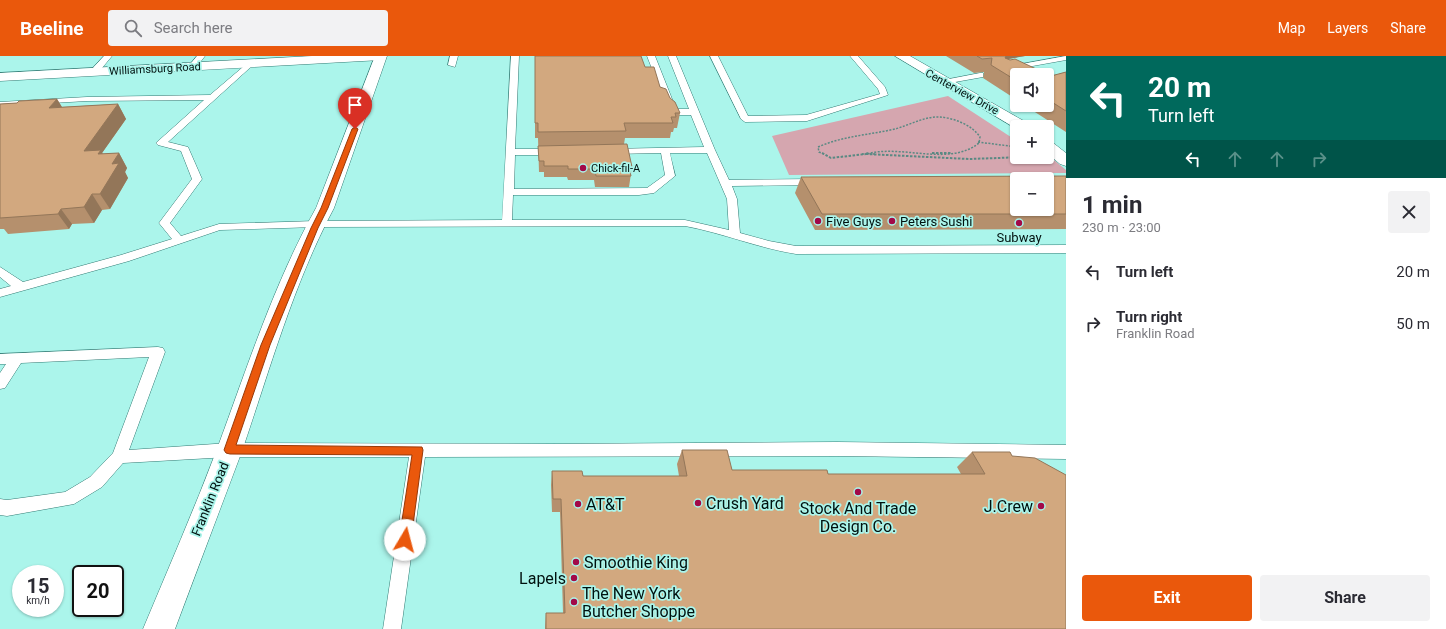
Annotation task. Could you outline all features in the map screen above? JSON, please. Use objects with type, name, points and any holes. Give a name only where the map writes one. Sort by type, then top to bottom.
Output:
[{"type":"main road","name":"Williamsburg Road","points":[[0,77],[381,56]]},
{"type":"main road","name":"Franklin Road","points":[[159,629],[230,450],[265,345],[316,224],[325,208],[345,158],[381,56]]},
{"type":"main road","name":"Centerview Drive","points":[[901,56],[1013,120]]},
{"type":"main road","points":[[1054,151],[1066,161]]},
{"type":"lane","points":[[94,72],[108,56]]},
{"type":"lane","points":[[192,67],[201,56]]},
{"type":"lane","points":[[452,65],[454,56]]},
{"type":"lane","points":[[507,224],[515,56]]},
{"type":"lane","points":[[651,56],[666,69],[674,88],[672,112],[695,112]]},
{"type":"lane","points":[[672,56],[666,69],[674,88],[695,112],[710,150],[726,183],[732,199],[735,234]]},
{"type":"lane","points":[[714,56],[745,119],[807,118],[884,95],[882,89],[854,56]]},
{"type":"lane","points":[[1002,70],[1066,58]]},
{"type":"lane","points":[[179,240],[164,223],[197,179],[185,149],[161,143],[250,63]]},
{"type":"lane","points":[[944,82],[980,75]]},
{"type":"lane","points":[[0,104],[87,99],[212,97]]},
{"type":"lane","points":[[509,192],[650,191],[670,176],[665,150]]},
{"type":"lane","points":[[604,151],[710,150]]},
{"type":"lane","points":[[511,152],[565,152]]},
{"type":"lane","points":[[726,183],[828,182]]},
{"type":"lane","points":[[0,293],[125,258],[219,227],[316,224],[685,223],[735,234],[778,247],[796,250],[1066,249]]},
{"type":"lane","points":[[0,271],[21,287]]},
{"type":"lane","points":[[0,359],[158,352],[119,457],[96,482],[68,499],[7,508],[0,507]]},
{"type":"lane","points":[[0,384],[18,358]]},
{"type":"lane","points":[[119,457],[230,450],[844,449],[1066,452]]},
{"type":"lane","points":[[392,629],[418,450]]},
{"type":"path","points":[[978,142],[976,133],[967,125],[955,120],[939,117],[926,118],[902,127],[842,136],[818,147],[819,152],[831,158],[876,152],[925,154],[954,152],[970,149],[978,142],[1010,146]]},
{"type":"path","points":[[866,154],[969,159],[1010,158]]},
{"type":"shaded area","points":[[948,96],[1010,136],[1010,164],[1054,164],[1054,160],[1066,170],[1066,173],[1010,172],[1010,173],[789,175],[772,136]]},
{"type":"building","points":[[535,56],[641,56],[645,67],[654,67],[660,87],[666,89],[670,98],[675,102],[680,113],[675,113],[676,117],[671,117],[673,123],[624,123],[626,131],[538,132],[538,123],[535,123]]},
{"type":"building","points":[[977,56],[1006,56],[1005,58],[1010,60],[1015,59],[1034,68],[1010,68],[1010,77],[991,65],[992,58],[982,59]]},
{"type":"building","points":[[1066,72],[1066,111],[1054,103],[1054,75]]},
{"type":"building","points":[[57,99],[49,108],[118,104],[84,151],[101,150],[98,154],[119,153],[112,164],[119,163],[100,194],[92,194],[84,207],[61,209],[58,214],[0,218],[0,104],[17,103],[19,101]]},
{"type":"building","points":[[627,144],[632,167],[629,167],[631,176],[596,176],[595,169],[568,169],[568,166],[544,166],[544,161],[539,161],[538,146]]},
{"type":"building","points":[[1010,176],[1010,214],[822,214],[801,177]]},
{"type":"building","points":[[1054,176],[1066,176],[1066,214],[1054,214]]},
{"type":"building","points":[[682,450],[727,450],[732,470],[827,470],[828,474],[985,474],[972,452],[1010,452],[1012,456],[1035,458],[1066,475],[1066,629],[546,629],[546,613],[565,613],[561,499],[553,499],[552,471],[582,471],[583,476],[687,476]]},
{"type":"place","name":"Chick-fil-A","points":[[583,168]]},
{"type":"place","name":"Five Guys","points":[[818,221]]},
{"type":"place","name":"Peters Sushi","points":[[892,221]]},
{"type":"place","name":"Subway","points":[[1019,223]]},
{"type":"place","name":"Stock And Trade Design Co.","points":[[858,492]]},
{"type":"place","name":"Crush Yard","points":[[698,503]]},
{"type":"place","name":"AT&T","points":[[578,504]]},
{"type":"place","name":"J.Crew","points":[[1041,506]]},
{"type":"place","name":"Smoothie King","points":[[576,562]]},
{"type":"place","name":"Lapels","points":[[574,578]]},
{"type":"place","name":"The New York Butcher Shoppe","points":[[574,602]]},
{"type":"route","points":[[355,129],[325,208],[314,228],[265,345],[230,450],[418,450],[405,540]]}]
